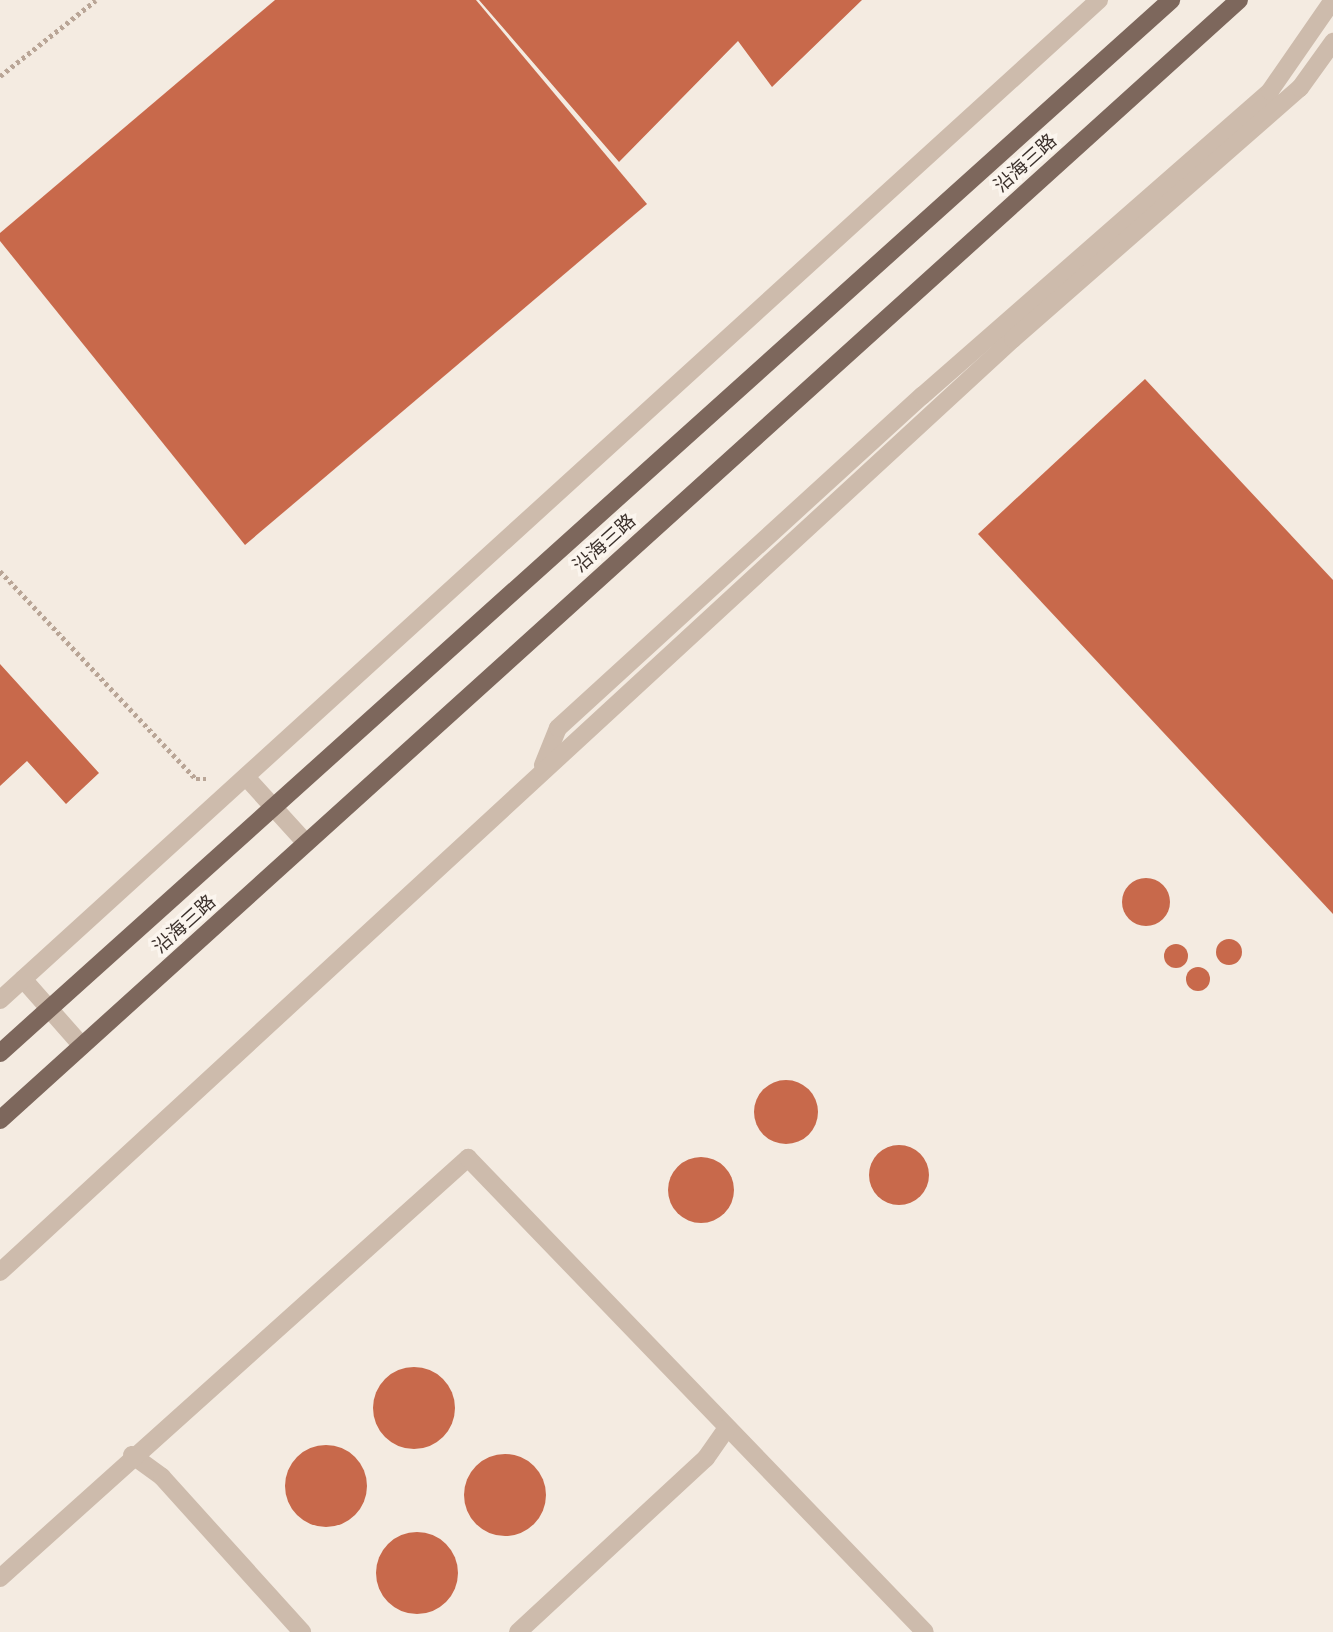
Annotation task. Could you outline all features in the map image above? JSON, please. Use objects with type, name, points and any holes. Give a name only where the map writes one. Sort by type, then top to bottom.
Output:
[{"type":"main road","name":"沿海三路","points":[[0,1054],[1171,0]]},
{"type":"main road","name":"沿海三路","points":[[0,1120],[1239,0]]},
{"type":"street","points":[[0,1000],[1099,0]]},
{"type":"street","points":[[541,771],[558,729],[912,405],[1270,91],[1333,1]]},
{"type":"street","points":[[0,1272],[1013,338],[1300,88],[1333,41]]},
{"type":"street","points":[[246,776],[306,843]]},
{"type":"street","points":[[23,979],[47,1012],[82,1046]]},
{"type":"street","points":[[0,1578],[132,1455],[468,1158],[925,1632]]},
{"type":"street","points":[[518,1632],[706,1458],[727,1428]]},
{"type":"street","points":[[132,1455],[162,1477],[302,1632]]},
{"type":"path","points":[[0,76],[96,0]]},
{"type":"path","points":[[0,571],[196,779],[246,776]]},
{"type":"building","points":[[275,0],[476,0],[647,204],[245,545],[0,241],[0,233]]},
{"type":"building","points":[[479,0],[862,0],[772,87],[738,41],[619,162]]},
{"type":"building","points":[[1145,379],[1333,580],[1333,914],[978,534]]},
{"type":"building","points":[[0,664],[99,773],[66,804],[27,761],[0,786]]},
{"type":"building","points":[[1146,878],[1163,885],[1170,902],[1163,919],[1146,926],[1129,919],[1122,902],[1129,885]]},
{"type":"building","points":[[1229,939],[1238,943],[1242,952],[1238,961],[1229,965],[1220,961],[1216,952],[1220,943]]},
{"type":"building","points":[[1176,944],[1187,951],[1188,956],[1181,967],[1176,968],[1165,961],[1164,956],[1171,945]]},
{"type":"building","points":[[1198,967],[1209,974],[1210,979],[1203,990],[1198,991],[1187,984],[1186,979],[1193,968]]},
{"type":"building","points":[[786,1080],[804,1086],[812,1094],[818,1112],[812,1130],[804,1138],[786,1144],[768,1138],[760,1130],[754,1112],[760,1094],[768,1086]]},
{"type":"building","points":[[899,1145],[920,1154],[929,1175],[920,1196],[899,1205],[878,1196],[869,1175],[878,1154]]},
{"type":"building","points":[[701,1157],[724,1167],[734,1190],[724,1213],[701,1223],[678,1213],[668,1190],[678,1167]]},
{"type":"building","points":[[414,1367],[430,1370],[443,1379],[452,1392],[455,1408],[452,1424],[443,1437],[430,1446],[414,1449],[398,1446],[385,1437],[376,1424],[373,1408],[376,1392],[385,1379],[398,1370]]},
{"type":"building","points":[[326,1445],[342,1448],[355,1457],[364,1470],[367,1486],[364,1502],[355,1515],[342,1524],[326,1527],[310,1524],[297,1515],[288,1502],[285,1486],[288,1470],[297,1457],[310,1448]]},
{"type":"building","points":[[505,1454],[521,1457],[534,1466],[543,1479],[546,1495],[543,1511],[534,1524],[521,1533],[505,1536],[489,1533],[476,1524],[467,1511],[464,1495],[467,1479],[476,1466],[489,1457]]},
{"type":"building","points":[[417,1532],[433,1535],[446,1544],[455,1557],[458,1573],[455,1589],[446,1602],[433,1611],[417,1614],[401,1611],[388,1602],[379,1589],[376,1573],[379,1557],[388,1544],[401,1535]]}]
